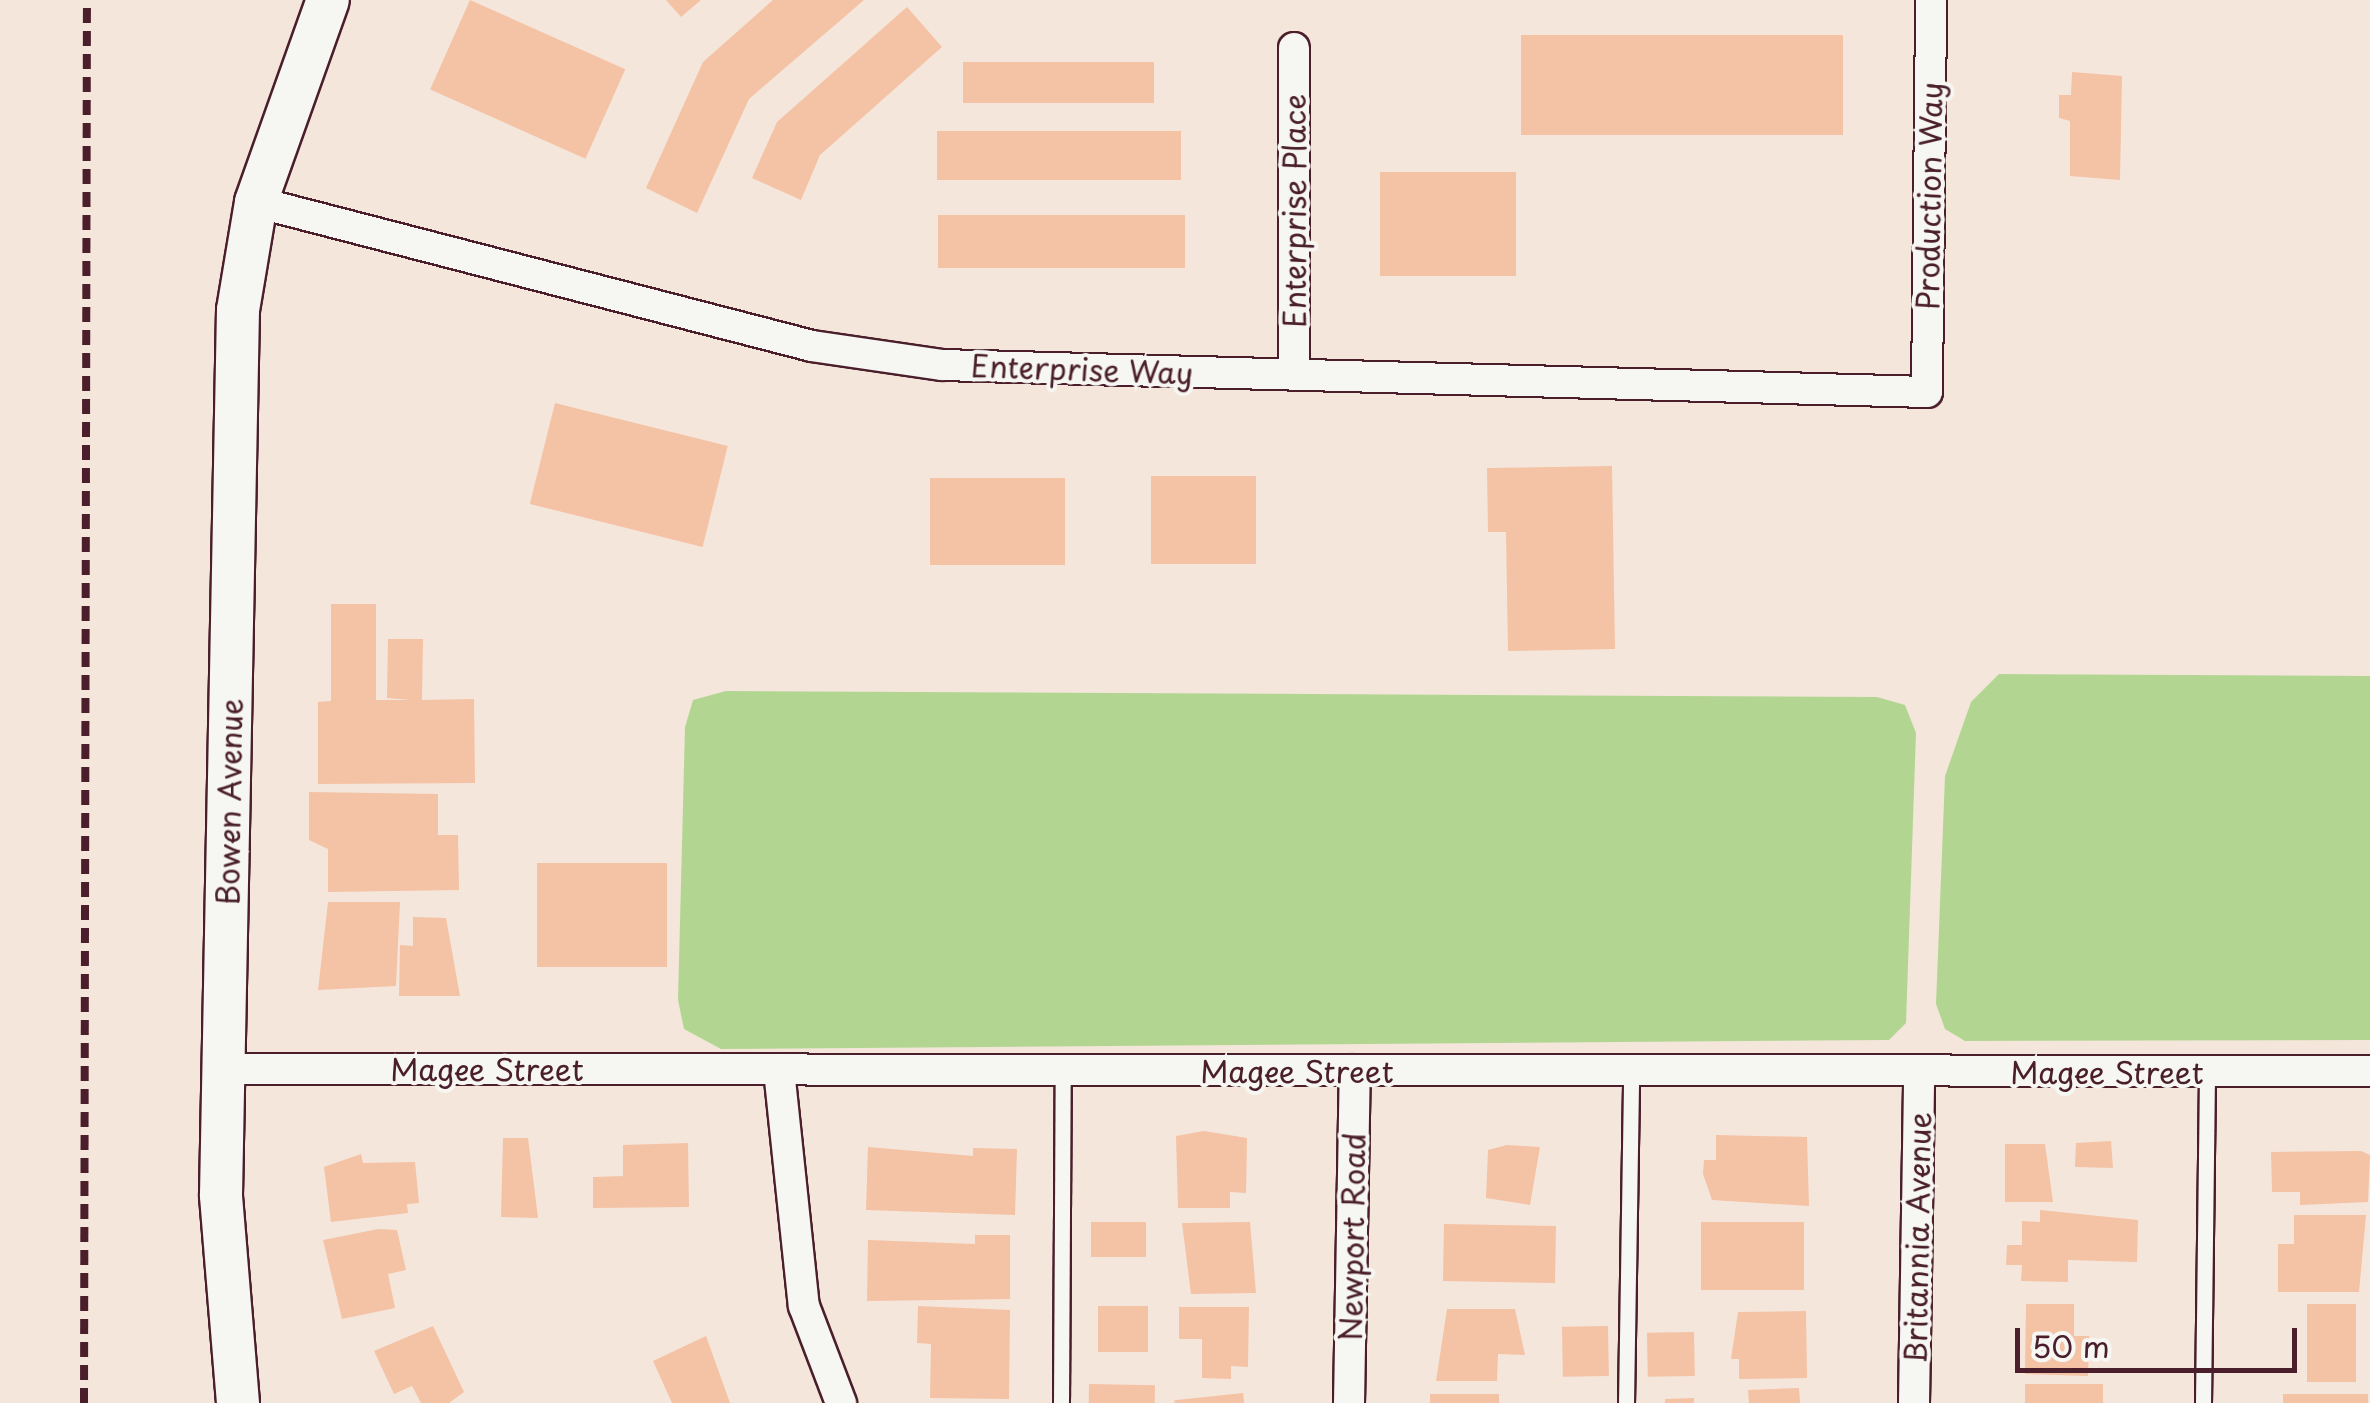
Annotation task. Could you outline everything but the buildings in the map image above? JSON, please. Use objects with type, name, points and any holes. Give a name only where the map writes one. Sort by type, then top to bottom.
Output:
[{"type":"street","name":"Bowen Avenue","points":[[238,1403],[222,1253],[238,310],[256,202],[328,0]]},
{"type":"street","name":"Production Way","points":[[1927,392],[1931,0]]},
{"type":"street","name":"Enterprise Place","points":[[1294,48],[1294,374]]},
{"type":"street","name":"Enterprise Way","points":[[256,202],[812,346],[942,365],[1927,392]]},
{"type":"street","name":"Magee Street","points":[[223,1069],[1063,1073],[2370,1071]]},
{"type":"street","points":[[780,1070],[804,1306],[840,1403]]},
{"type":"street","name":"Newport Road","points":[[1349,1403],[1355,1070]]},
{"type":"street","name":"Britannia Avenue","points":[[1914,1403],[1919,1072]]},
{"type":"lane","points":[[1626,1403],[1631,1072]]},
{"type":"lane","points":[[2202,1403],[2207,1072]]},
{"type":"lane","points":[[1061,1403],[1063,1073]]},
{"type":"green space","points":[[1999,674],[2370,676],[2370,1040],[1965,1041],[1945,1029],[1936,1004],[1945,776],[1971,702]]},
{"type":"green space","points":[[726,691],[1877,697],[1905,705],[1916,733],[1906,1023],[1889,1040],[721,1049],[684,1029],[678,1000],[685,727],[693,700]]},
{"type":"railway","points":[[84,1403],[87,0]]}]
